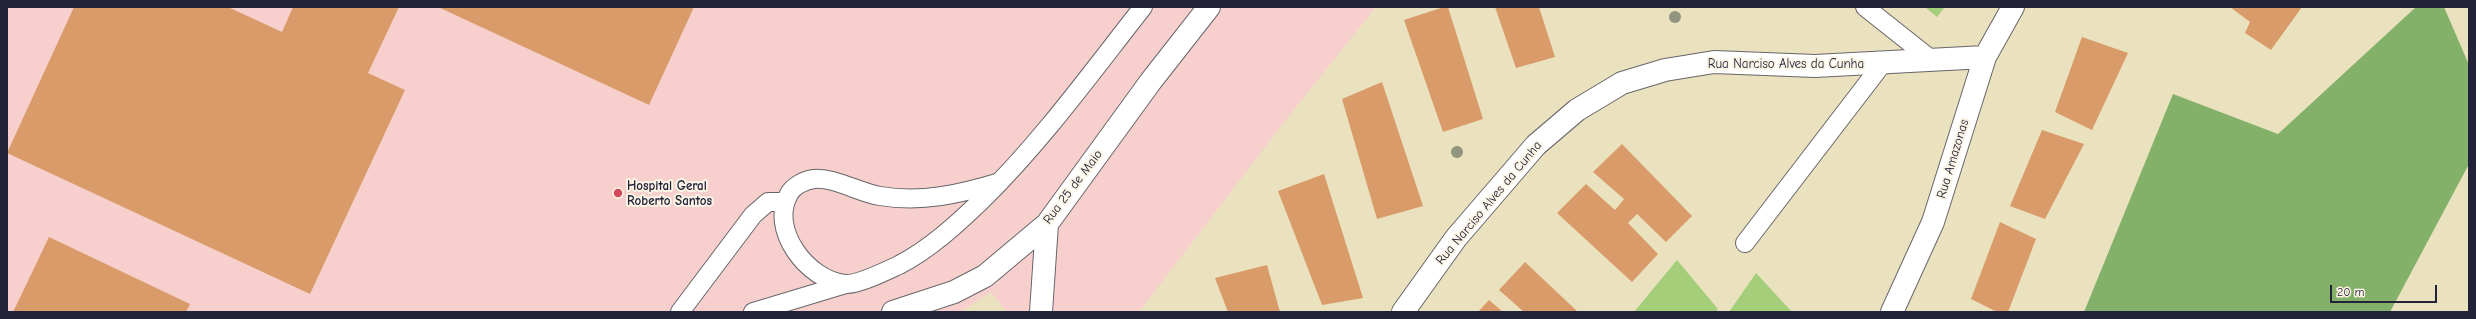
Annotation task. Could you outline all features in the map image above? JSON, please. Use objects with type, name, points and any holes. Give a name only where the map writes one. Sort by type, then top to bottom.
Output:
[{"type":"street","name":"Rua 25 de Maio","points":[[893,312],[954,292],[985,276],[1047,224],[1151,81],[1208,7]]},
{"type":"street","name":"Rua Amazonas","points":[[1892,312],[1933,222],[1985,57],[2013,7]]},
{"type":"street","name":"Rua Narciso Alves da Cunha","points":[[1403,312],[1456,238],[1536,145],[1577,110],[1622,83],[1665,70],[1714,62],[1815,66],[1933,61],[1985,57]]},
{"type":"street","points":[[1042,312],[1047,224]]},
{"type":"lane","points":[[752,312],[866,279],[899,265],[933,242],[964,217],[1000,182],[1050,126],[1143,7]]},
{"type":"lane","points":[[1865,7],[1933,61]]},
{"type":"lane","points":[[1745,243],[1883,63]]},
{"type":"lane","points":[[846,284],[822,276],[804,261],[791,244],[783,221],[784,202],[791,190],[802,183],[815,179],[846,185],[880,196],[916,198],[950,196],[1000,182]]},
{"type":"lane","points":[[680,312],[753,215],[768,202],[784,202]]},
{"type":"shaded area","name":"Hospital Geral Roberto Santos","points":[[7,7],[1376,7],[1289,116],[1139,312],[1007,312],[991,292],[960,312],[7,312]]},
{"type":"green space","points":[[1925,7],[1945,7],[1937,17]]},
{"type":"green space","points":[[2416,7],[2444,7],[2469,65],[2469,164],[2390,312],[2084,312],[2173,94],[2278,134]]},
{"type":"green space","points":[[1677,260],[1718,309],[1716,312],[1634,312]]},
{"type":"green space","points":[[1756,273],[1792,312],[1729,312]]},
{"type":"building","points":[[74,7],[228,7],[282,32],[293,7],[399,7],[368,73],[405,90],[310,294],[7,153]]},
{"type":"building","points":[[438,7],[694,7],[649,105]]},
{"type":"building","points":[[1448,7],[1483,119],[1443,132],[1404,20]]},
{"type":"building","points":[[1495,7],[1539,7],[1555,57],[1516,68]]},
{"type":"building","points":[[2230,7],[2302,7],[2271,50],[2245,33],[2250,22]]},
{"type":"building","points":[[2082,37],[2128,53],[2092,130],[2055,112]]},
{"type":"building","points":[[1382,82],[1423,206],[1377,219],[1342,99]]},
{"type":"building","points":[[2042,130],[2084,144],[2045,219],[2010,206]]},
{"type":"building","points":[[1622,144],[1692,216],[1666,242],[1637,214],[1628,223],[1658,254],[1632,282],[1557,213],[1586,184],[1615,210],[1624,199],[1593,172]]},
{"type":"building","points":[[1324,174],[1363,298],[1322,305],[1278,191]]},
{"type":"building","points":[[2000,222],[2036,239],[2008,312],[1997,312],[1971,299]]},
{"type":"building","points":[[49,237],[190,304],[186,312],[13,312]]},
{"type":"building","points":[[1525,262],[1578,312],[1524,312],[1499,290]]},
{"type":"building","points":[[1267,265],[1280,312],[1228,312],[1215,278]]},
{"type":"building","points":[[1489,300],[1503,312],[1478,312]]},
{"type":"place","name":"Hospital Geral Roberto Santos","points":[[618,193]]}]
